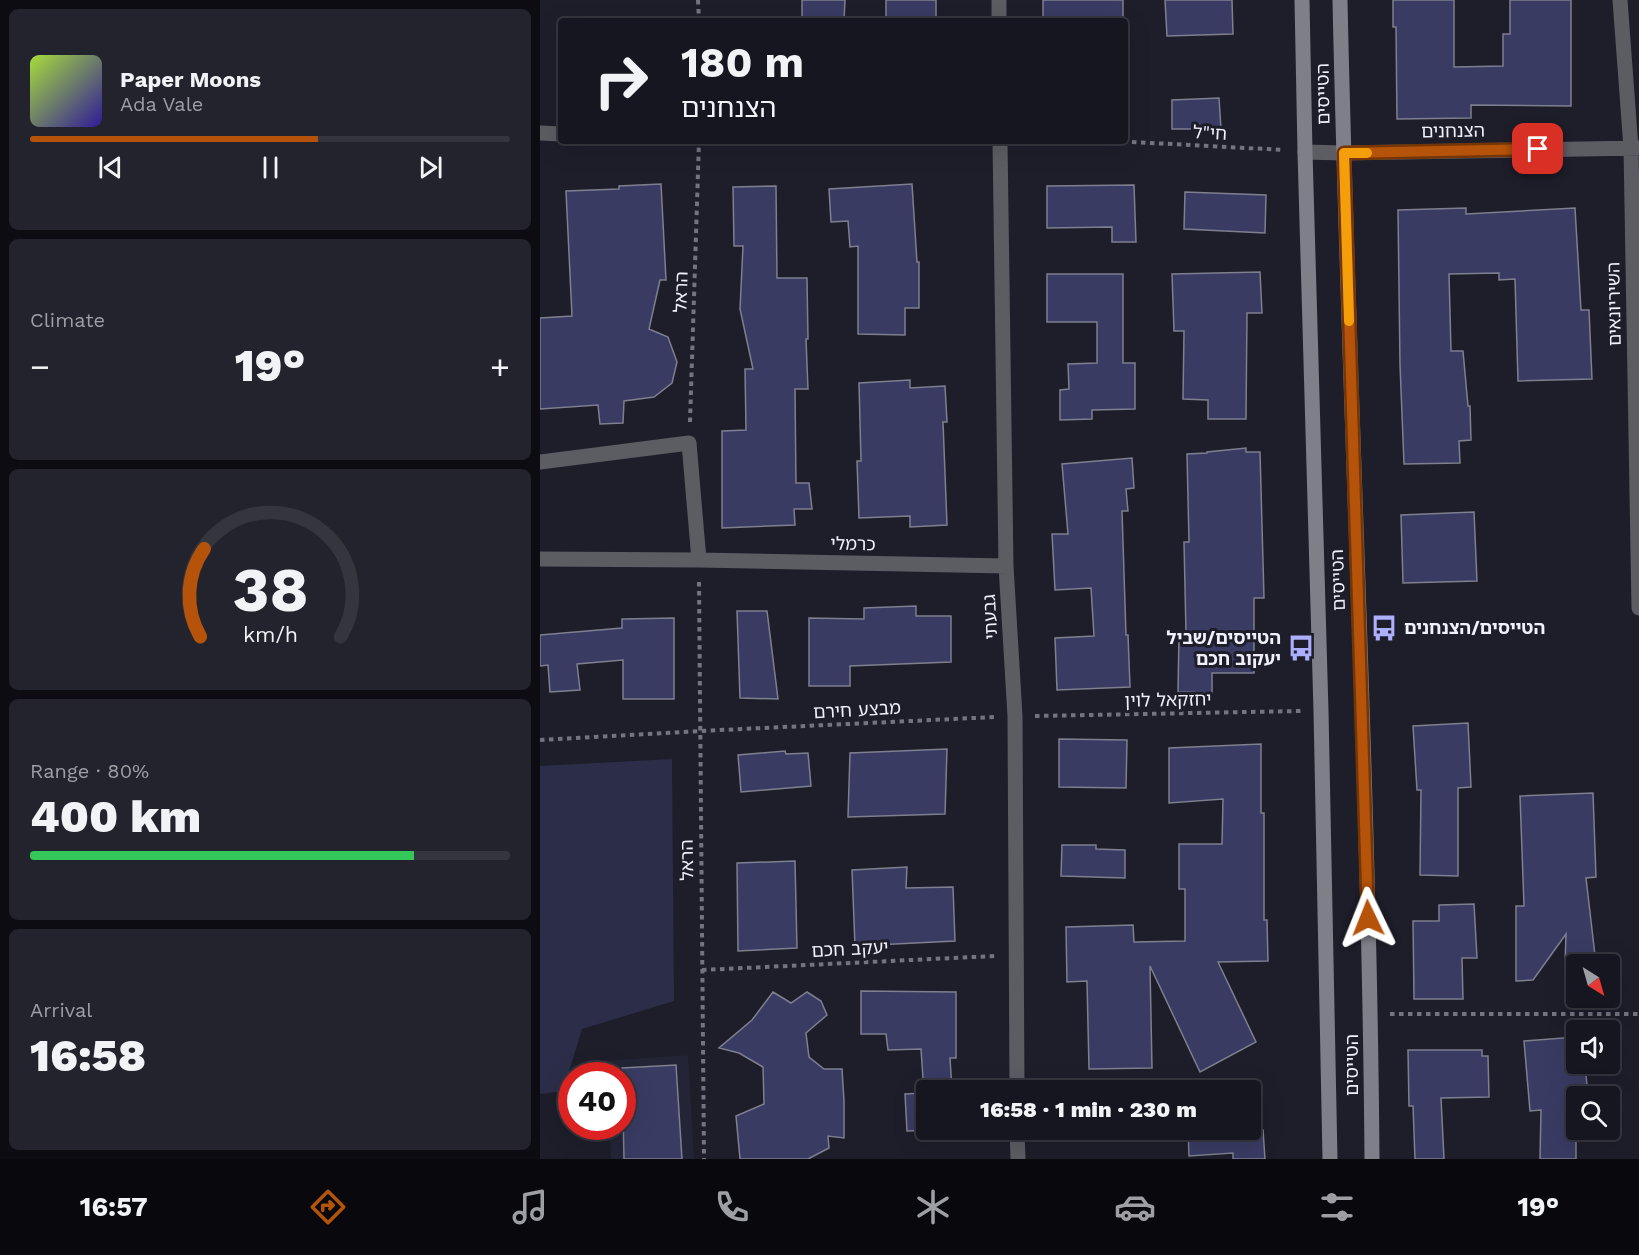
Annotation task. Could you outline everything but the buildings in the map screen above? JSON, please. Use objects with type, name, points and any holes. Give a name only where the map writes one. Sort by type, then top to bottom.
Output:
[{"type":"street","points":[[999,0],[999,18]]},
{"type":"street","name":"הטייסים","points":[[1302,0],[1321,711],[1330,1159]]},
{"type":"street","name":"הטייסים","points":[[1340,0],[1371,1014],[1372,1159]]},
{"type":"street","name":"השיריונאים","points":[[1620,0],[1635,148],[1639,608]]},
{"type":"street","points":[[540,134],[558,134]]},
{"type":"street","name":"גבעתי","points":[[1000,144],[1006,566],[1015,716],[1017,1080]]},
{"type":"street","name":"הצנחנים","points":[[1305,152],[1635,148]]},
{"type":"street","points":[[540,462],[689,443],[699,560]]},
{"type":"street","name":"כרמלי","points":[[540,559],[1006,566]]},
{"type":"street","points":[[1017,1140],[1018,1159]]},
{"type":"path","points":[[698,0],[699,18]]},
{"type":"path","name":"חי\"ל","points":[[1128,142],[1305,152]]},
{"type":"path","name":"הראל","points":[[689,443],[699,144]]},
{"type":"path","name":"הראל","points":[[699,560],[704,1159]]},
{"type":"path","name":"יחזקאל לוין","points":[[1015,716],[1321,711]]},
{"type":"path","name":"מבצע חירם","points":[[540,740],[1015,716]]},
{"type":"path","name":"יעקב חכם","points":[[702,970],[1000,956]]},
{"type":"path","points":[[1371,1014],[1639,1014]]},
{"type":"shaded area","points":[[672,759],[674,1001],[582,1029],[572,1062],[558,1062],[558,1092],[540,1094],[540,766]]},
{"type":"shaded area","points":[[688,1055],[694,1159],[611,1159],[610,1140],[636,1140],[636,1062],[605,1061]]},
{"type":"slow traffic","points":[[1349,321],[1344,153],[1367,153]]},
{"type":"place","name":"הטייסים/הצנחנים","points":[[1384,628]]},
{"type":"place","name":"הטייסים/שביל יעקוב חכם","points":[[1301,648]]},
{"type":"route","points":[[1368,918],[1344,153],[1538,149]]}]
